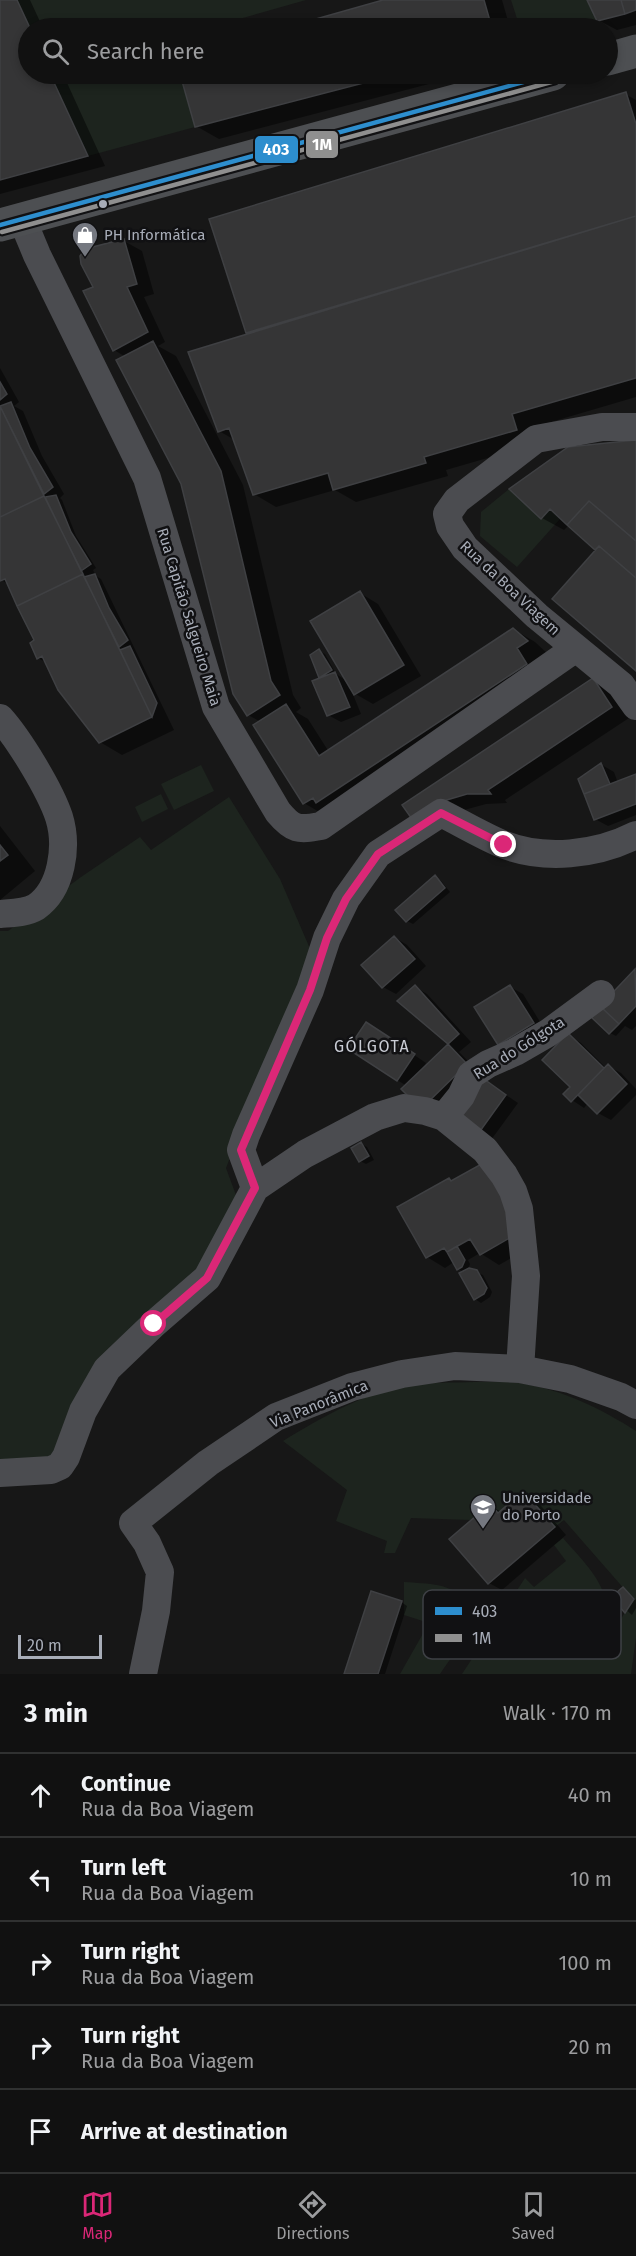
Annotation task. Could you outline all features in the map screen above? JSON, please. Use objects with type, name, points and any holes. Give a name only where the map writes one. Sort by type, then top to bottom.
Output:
[{"type":"main road","points":[[618,56],[636,51]]},
{"type":"main road","points":[[11,222],[516,84]]},
{"type":"street","name":"Rua Capitão Salgueiro Maia","points":[[11,222],[37,255],[147,478],[216,707],[278,812],[290,826],[298,829],[321,826],[576,648]]},
{"type":"street","name":"Rua da Boa Viagem","points":[[636,427],[602,427],[536,439],[457,500],[447,514],[450,526],[465,549],[537,616],[621,685],[636,706]]},
{"type":"street","points":[[0,718],[12,732],[59,818],[63,846],[60,869],[46,898],[35,908],[0,914]]},
{"type":"street","points":[[255,1188],[241,1150],[310,990],[327,938],[346,899],[378,854],[441,813],[504,845],[554,855],[605,848],[636,835]]},
{"type":"street","name":"Rua do Gólgota","points":[[444,1118],[461,1096],[471,1075],[548,1033],[601,993]]},
{"type":"street","points":[[0,1473],[51,1470],[60,1466],[66,1457],[82,1411],[107,1369],[207,1278],[255,1188],[305,1154],[375,1117],[404,1108],[425,1111],[444,1118],[485,1150],[513,1191],[519,1209],[526,1276],[520,1369]]},
{"type":"street","name":"Via Panorâmica","points":[[142,1674],[147,1662],[156,1611],[160,1572],[147,1543],[134,1523],[208,1463],[276,1418],[352,1387],[402,1374],[455,1366],[520,1369],[570,1379],[621,1397],[636,1405]]},
{"type":"shaded area","points":[[17,0],[306,0],[243,18],[25,18]]},
{"type":"shaded area","points":[[511,0],[587,0],[596,18],[517,18]]},
{"type":"shaded area","points":[[55,84],[183,84],[195,127],[88,156]]},
{"type":"shaded area","points":[[509,489],[541,518],[550,509],[560,519],[517,567],[480,536],[481,512]]},
{"type":"shaded area","points":[[201,765],[214,791],[174,810],[161,784]]},
{"type":"shaded area","points":[[161,794],[168,809],[142,822],[135,807]]},
{"type":"shaded area","points":[[229,797],[280,879],[311,951],[226,1168],[237,1198],[204,1273],[152,1313],[57,1460],[0,1462],[0,931],[8,931],[140,837],[151,850]]},
{"type":"shaded area","points":[[514,1382],[536,1386],[566,1395],[595,1408],[636,1431],[636,1638],[631,1674],[462,1674],[472,1659],[621,1659],[621,1619],[633,1599],[564,1520],[555,1527],[498,1513],[471,1520],[411,1518],[395,1553],[384,1553],[387,1541],[336,1521],[347,1490],[283,1441],[328,1415],[377,1393],[393,1388],[433,1383]]},
{"type":"shaded area","points":[[563,1538],[589,1568],[602,1589],[517,1590],[525,1578],[534,1587],[566,1561],[554,1545]]},
{"type":"shaded area","points":[[404,1582],[431,1584],[451,1590],[423,1590],[423,1621],[404,1615]]},
{"type":"shaded area","points":[[423,1634],[423,1659],[451,1659],[440,1674],[400,1674]]},
{"type":"building","points":[[0,0],[17,0],[25,18],[18,18],[18,84],[55,84],[88,156],[0,180]]},
{"type":"building","points":[[383,0],[484,0],[489,18],[319,18]]},
{"type":"building","points":[[587,0],[621,0],[625,14],[609,18],[596,18]]},
{"type":"building","points":[[621,0],[636,0],[636,10],[625,14]]},
{"type":"building","points":[[183,84],[360,84],[195,127]]},
{"type":"building","points":[[626,92],[636,124],[636,216],[246,333],[209,219]]},
{"type":"building","points":[[636,216],[636,378],[512,414],[517,430],[424,457],[426,463],[333,490],[328,473],[253,495],[229,428],[218,432],[188,352]]},
{"type":"building","points":[[124,239],[137,284],[127,287],[148,332],[113,351],[83,291],[93,287],[81,264],[80,256],[85,249]]},
{"type":"building","points":[[153,341],[221,471],[271,681],[280,695],[247,716],[233,694],[181,484],[116,360]]},
{"type":"building","points":[[0,382],[7,394],[0,400]]},
{"type":"building","points":[[11,402],[30,448],[53,487],[44,494],[0,406]]},
{"type":"building","points":[[0,406],[44,496],[0,517]]},
{"type":"building","points":[[636,440],[636,541],[589,501],[567,525],[550,509],[541,519],[509,489],[568,447]]},
{"type":"building","points":[[56,495],[71,532],[91,564],[81,571],[45,497]]},
{"type":"building","points":[[44,496],[83,574],[17,606],[5,579],[0,581],[0,517]]},
{"type":"building","points":[[589,501],[636,541],[636,578],[599,546],[595,550],[567,525]]},
{"type":"building","points":[[599,546],[636,578],[636,671],[552,599]]},
{"type":"building","points":[[83,574],[152,717],[99,743],[58,690],[42,656],[37,659],[30,643],[34,640],[17,606]]},
{"type":"building","points":[[95,574],[109,608],[128,640],[119,647],[84,577]]},
{"type":"building","points":[[360,591],[404,665],[354,695],[310,621]]},
{"type":"building","points":[[513,628],[528,641],[517,648],[527,664],[316,803],[313,798],[303,804],[253,725],[286,704],[319,756]]},
{"type":"building","points":[[130,646],[157,703],[152,717],[120,650]]},
{"type":"building","points":[[319,649],[332,670],[319,678],[310,655]]},
{"type":"building","points":[[335,672],[350,707],[327,716],[312,681]]},
{"type":"building","points":[[593,678],[612,707],[488,790],[491,794],[467,794],[440,802],[414,822],[402,805]]},
{"type":"building","points":[[601,763],[610,784],[584,794],[578,779]]},
{"type":"building","points":[[636,774],[636,804],[594,820],[584,794]]},
{"type":"building","points":[[0,845],[8,855],[0,861]]},
{"type":"building","points":[[435,875],[445,888],[406,922],[395,910]]},
{"type":"building","points":[[394,936],[415,959],[382,988],[361,965]]},
{"type":"building","points":[[635,969],[636,1006],[619,1024],[600,1006]]},
{"type":"building","points":[[415,985],[459,1034],[448,1044],[397,1001]]},
{"type":"building","points":[[510,985],[534,1023],[498,1045],[474,1007]]},
{"type":"building","points":[[600,1006],[619,1024],[609,1034],[590,1016]]},
{"type":"building","points":[[366,1022],[415,1054],[397,1081],[348,1049]]},
{"type":"building","points":[[568,1033],[604,1068],[571,1102],[563,1094],[570,1087],[542,1060]]},
{"type":"building","points":[[448,1044],[467,1064],[421,1109],[401,1089]]},
{"type":"building","points":[[608,1064],[627,1084],[597,1114],[578,1095]]},
{"type":"building","points":[[484,1079],[506,1095],[478,1134],[456,1118]]},
{"type":"building","points":[[361,1142],[369,1156],[359,1162],[351,1148]]},
{"type":"building","points":[[485,1162],[520,1232],[480,1255],[470,1239],[447,1252],[444,1248],[426,1258],[397,1207],[449,1178],[451,1181]]},
{"type":"building","points":[[457,1246],[465,1260],[462,1267],[457,1270],[447,1252]]},
{"type":"building","points":[[469,1268],[477,1270],[487,1288],[484,1294],[474,1300],[459,1273]]},
{"type":"building","points":[[523,1491],[555,1527],[488,1584],[449,1539],[490,1504],[498,1513]]},
{"type":"building","points":[[623,1587],[634,1599],[625,1613],[621,1608],[619,1590]]},
{"type":"building","points":[[371,1591],[402,1601],[378,1674],[344,1674]]},
{"type":"transit line","name":"403","points":[[0,225],[516,84]]},
{"type":"transit line","name":"1M","points":[[2,232],[544,84]]},
{"type":"place","name":"PH Informática","points":[[85,258]]},
{"type":"place","name":"Universidade do Porto","points":[[483,1530]]},
{"type":"district","name":"GÓLGOTA","points":[[372,1046]]},
{"type":"route","points":[[154,1324],[207,1278],[255,1188],[241,1150],[246,1135],[310,990],[327,938],[346,899],[378,854],[441,813],[504,845]]}]
